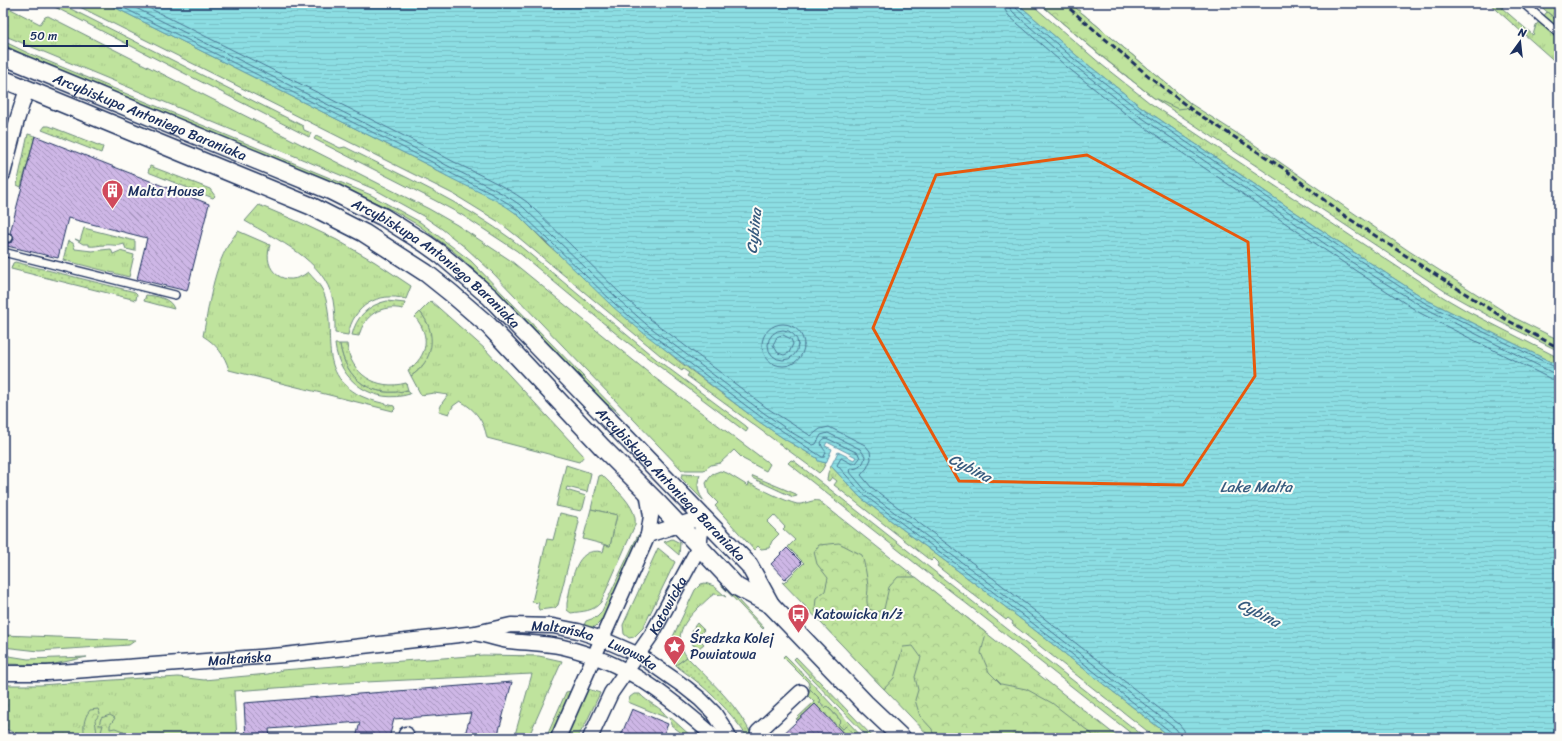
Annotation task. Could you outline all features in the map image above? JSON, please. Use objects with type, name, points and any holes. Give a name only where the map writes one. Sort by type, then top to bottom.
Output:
[{"type":"street","name":"Arcybiskupa Antoniego Baraniaka","points":[[3,56],[331,191],[383,217],[415,236],[440,254],[490,297],[749,565],[771,605],[902,738]]},
{"type":"street","name":"Arcybiskupa Antoniego Baraniaka","points":[[3,79],[311,206],[358,230],[394,251],[451,293],[489,326],[602,447],[737,587],[771,605]]},
{"type":"street","points":[[3,174],[17,120],[27,89]]},
{"type":"street","points":[[558,738],[648,535],[651,516],[647,492]]},
{"type":"street","points":[[648,535],[703,518]]},
{"type":"street","name":"Katowicka","points":[[590,738],[611,694],[652,634],[699,547],[703,518]]},
{"type":"street","name":"Maltańska","points":[[3,673],[55,672],[290,654],[476,633],[511,624],[553,626],[578,631],[602,639]]},
{"type":"street","name":"Maltańska","points":[[476,633],[508,641],[525,641],[559,646],[594,657]]},
{"type":"street","name":"Lwowska","points":[[602,639],[639,655],[685,686],[714,713],[729,738]]},
{"type":"street","name":"Lwowska","points":[[594,657],[628,671],[677,704],[716,738]]},
{"type":"street","points":[[761,738],[758,732],[801,692]]},
{"type":"lane","points":[[1523,3],[1559,34]]},
{"type":"lane","points":[[3,252],[175,295]]},
{"type":"highlighted area","points":[[1087,155],[1248,242],[1255,376],[1183,485],[959,481],[873,328],[936,175]]},
{"type":"green space","points":[[47,3],[59,3],[303,126],[304,130],[311,133],[309,137]]},
{"type":"green space","points":[[72,3],[106,3],[501,202],[517,214],[548,245],[676,359],[758,421],[786,440],[817,458],[819,461],[826,463],[822,470],[819,473],[687,376],[689,373],[683,369],[682,371],[660,355],[499,222],[455,195]]},
{"type":"green space","points":[[1017,3],[1030,3],[1102,65],[1150,103],[1443,297],[1559,358],[1559,366],[1427,300],[1355,253],[1140,106],[1077,56]]},
{"type":"green space","points":[[1039,3],[1070,3],[1191,104],[1252,143],[1409,251],[1513,317],[1559,340],[1559,351],[1498,321],[1446,292],[1154,98],[1107,61]]},
{"type":"green space","points":[[1039,3],[1070,3],[1191,104],[1186,108],[1178,109],[1154,98]]},
{"type":"green space","points":[[1489,3],[1504,3],[1502,8],[1533,35],[1536,25],[1547,12],[1559,22],[1559,65]]},
{"type":"green space","points":[[1537,3],[1559,3],[1559,22]]},
{"type":"green space","points":[[3,5],[40,24],[45,17],[48,16],[429,209],[457,225],[510,260],[655,378],[770,464],[766,471],[743,459],[734,450],[720,463],[711,465],[704,470],[682,470],[492,272],[466,248],[442,229],[423,216],[374,189],[3,35]]},
{"type":"green space","points":[[3,41],[28,53],[371,195],[420,222],[471,261],[620,414],[599,398],[484,279],[452,250],[418,225],[394,211],[337,185],[23,56],[24,55],[3,44]]},
{"type":"green space","points":[[45,126],[49,126],[103,147],[101,153],[42,130]]},
{"type":"green space","points":[[28,134],[35,136],[21,187],[17,185]]},
{"type":"green space","points":[[316,136],[340,148],[345,147],[410,179],[474,214],[494,227],[514,241],[656,359],[746,426],[748,429],[746,432],[619,336],[517,251],[462,215],[314,139]]},
{"type":"green space","points":[[150,166],[210,189],[215,196],[213,198],[148,172]]},
{"type":"green space","points":[[259,205],[337,240],[375,262],[411,286],[406,299],[386,297],[368,303],[355,316],[348,335],[335,333],[335,312],[333,300],[328,286],[320,273],[298,252],[245,221]]},
{"type":"green space","points":[[84,228],[135,241],[135,251],[126,249],[124,244],[89,246],[89,244],[83,244],[75,239],[80,241]]},
{"type":"green space","points":[[238,231],[270,245],[268,254],[269,263],[272,270],[277,275],[292,279],[300,277],[308,272],[316,281],[323,291],[327,305],[332,362],[337,374],[346,386],[361,396],[373,401],[394,406],[395,409],[393,411],[229,370],[225,359],[219,350],[203,336],[218,267],[223,254]]},
{"type":"green space","points":[[68,241],[73,243],[75,249],[92,251],[111,249],[113,254],[120,251],[134,255],[129,277],[63,260]]},
{"type":"green space","points":[[15,262],[135,292],[137,294],[136,300],[11,269],[13,263]]},
{"type":"green space","points":[[146,295],[158,297],[170,302],[174,309],[144,301]]},
{"type":"green space","points":[[387,301],[405,303],[403,309],[388,308],[375,313],[365,322],[359,336],[352,335],[356,323],[364,313],[374,305]]},
{"type":"green space","points":[[431,301],[485,349],[584,456],[579,462],[487,438],[484,426],[478,416],[465,404],[460,401],[453,406],[449,414],[439,411],[442,403],[448,395],[434,393],[421,395],[411,376],[424,363],[428,355],[430,346],[429,328],[420,312]]},
{"type":"green space","points":[[420,312],[426,320],[429,329],[431,346],[425,363],[411,376],[408,370],[420,358],[425,345],[423,331],[415,317]]},
{"type":"green space","points":[[335,344],[340,344],[343,357],[348,368],[354,377],[363,384],[372,389],[383,392],[408,390],[410,394],[397,397],[384,396],[372,393],[360,387],[343,369],[338,358]]},
{"type":"green space","points":[[340,344],[347,344],[349,355],[353,364],[359,372],[367,378],[375,382],[385,384],[395,385],[406,383],[408,390],[383,392],[372,389],[363,384],[354,377],[348,368],[343,357]]},
{"type":"green space","points":[[791,460],[1146,738],[1137,738],[788,463]]},
{"type":"green space","points":[[566,465],[591,473],[587,492],[567,487],[566,490],[586,496],[581,511],[556,506]]},
{"type":"green space","points":[[831,466],[861,498],[985,591],[1172,738],[1156,738],[1012,624],[1013,622],[1008,618],[1006,620],[937,566],[939,563],[934,558],[931,561],[834,485],[837,481],[832,477],[829,481],[827,480]]},
{"type":"green space","points":[[720,471],[727,473],[748,486],[749,483],[780,498],[797,504],[819,501],[1119,738],[931,738],[782,582],[784,583],[804,563],[788,547],[795,540],[783,529],[785,527],[774,515],[767,522],[779,534],[772,541],[769,548],[761,549],[758,546],[754,550],[715,506],[718,503],[709,494],[706,483],[712,474]]},
{"type":"green space","points":[[682,474],[700,475],[698,489],[705,502],[681,478]]},
{"type":"green space","points":[[602,475],[629,504],[635,518],[635,525],[601,602],[595,608],[571,613],[567,610],[567,603],[576,567],[586,554],[593,551],[603,552],[605,545],[610,546],[617,515],[591,509],[599,476]]},
{"type":"green space","points":[[753,476],[796,494],[797,496],[793,497],[752,478]]},
{"type":"green space","points":[[591,509],[617,515],[610,546],[583,539]]},
{"type":"green space","points":[[560,513],[577,517],[579,522],[558,605],[555,608],[539,610],[539,603],[532,602],[547,539],[553,540]]},
{"type":"green space","points":[[638,535],[642,535],[603,619],[595,627],[583,627],[586,621],[597,617],[601,613]]},
{"type":"green space","points":[[672,539],[680,543],[679,555],[664,542]]},
{"type":"green space","points":[[839,543],[862,555],[867,579],[867,601],[869,609],[877,612],[884,609],[889,587],[898,577],[916,577],[986,633],[981,653],[989,672],[1001,684],[1026,689],[1052,703],[1092,734],[1094,738],[934,738],[932,729],[920,716],[915,700],[918,690],[915,677],[921,657],[913,646],[903,647],[894,678],[884,689],[820,622],[815,609],[816,598],[825,591],[828,578],[817,564],[814,552],[819,545]]},
{"type":"green space","points":[[658,548],[675,562],[643,628],[634,637],[629,638],[624,634],[623,625]]},
{"type":"green space","points":[[705,583],[714,586],[726,597],[714,594],[689,618],[680,636],[680,642],[687,657],[676,665],[669,654],[669,645],[695,590],[701,584]]},
{"type":"green space","points":[[723,584],[764,628],[763,629],[722,586]]},
{"type":"green space","points":[[697,623],[704,630],[697,637],[704,644],[699,648],[693,645],[692,639],[692,631]]},
{"type":"green space","points":[[3,635],[136,640],[129,645],[39,651],[3,647]]},
{"type":"green space","points":[[3,655],[28,659],[87,657],[50,665],[3,664]]},
{"type":"green space","points":[[483,655],[539,656],[562,661],[528,738],[514,738],[532,674],[345,683],[234,691],[237,738],[27,738],[3,728],[3,685],[40,685],[157,677],[178,677],[204,680],[268,674],[282,670]]},
{"type":"green space","points":[[785,655],[863,738],[857,738],[846,727],[843,729],[837,724],[841,721],[827,706],[825,708],[810,689],[808,682],[783,657]]},
{"type":"green space","points":[[687,657],[715,685],[732,705],[747,726],[753,738],[748,738],[725,708],[676,665]]},
{"type":"green space","points":[[796,657],[874,738],[869,738],[812,679],[794,659]]},
{"type":"green space","points":[[588,689],[600,693],[577,738],[565,738]]},
{"type":"green space","points":[[810,689],[821,700],[819,703],[825,708],[827,706],[841,721],[838,724],[843,729],[846,726],[857,738],[848,738],[815,704],[798,720],[796,719],[814,702],[807,695]]},
{"type":"green space","points":[[571,691],[551,738],[546,738],[566,692]]},
{"type":"green space","points":[[634,694],[640,694],[659,708],[667,718],[628,702],[630,697]]},
{"type":"green space","points":[[98,709],[100,714],[95,720],[97,733],[101,732],[103,725],[99,725],[101,718],[110,715],[115,718],[110,725],[110,729],[115,728],[123,731],[123,734],[119,735],[118,738],[85,738],[84,727],[86,717],[90,710]]},
{"type":"green space","points":[[670,717],[693,738],[688,738],[671,725]]},
{"type":"water","name":"Lake Malta","points":[[106,3],[1017,3],[1077,56],[1140,106],[1355,253],[1427,300],[1559,366],[1559,738],[1172,738],[985,591],[861,498],[831,466],[838,452],[854,460],[856,457],[827,442],[825,446],[832,449],[826,463],[818,461],[817,458],[786,440],[758,421],[641,331],[613,307],[517,214],[496,200],[451,179],[430,166]]},
{"type":"building","name":"Malta House","points":[[35,136],[209,204],[187,291],[137,279],[147,238],[68,218],[58,258],[7,246],[8,243],[12,242],[14,239],[13,235],[10,233]]},
{"type":"building","points":[[787,548],[802,563],[785,579],[771,564]]},
{"type":"building","points":[[512,682],[497,738],[464,738],[471,713],[394,719],[389,738],[356,738],[360,722],[269,729],[270,738],[246,738],[244,703]]},
{"type":"building","points":[[815,704],[848,738],[779,738],[795,723]]},
{"type":"building","points":[[632,709],[668,724],[662,738],[620,738]]},
{"type":"railway","points":[[1063,3],[1145,73],[1192,110],[1283,168],[1342,214],[1411,259],[1507,320],[1559,348]]},
{"type":"place","name":"Malta House","points":[[112,210]]},
{"type":"place","name":"Katowicka n/ż","points":[[799,634]]},
{"type":"place","name":"Średzka Kolej Powiatowa","points":[[674,666]]},
{"type":"water label","name":"Cybina","points":[[754,231]]},
{"type":"water label","name":"Cybina","points":[[970,468]]},
{"type":"water label","name":"Cybina","points":[[1259,613]]}]
